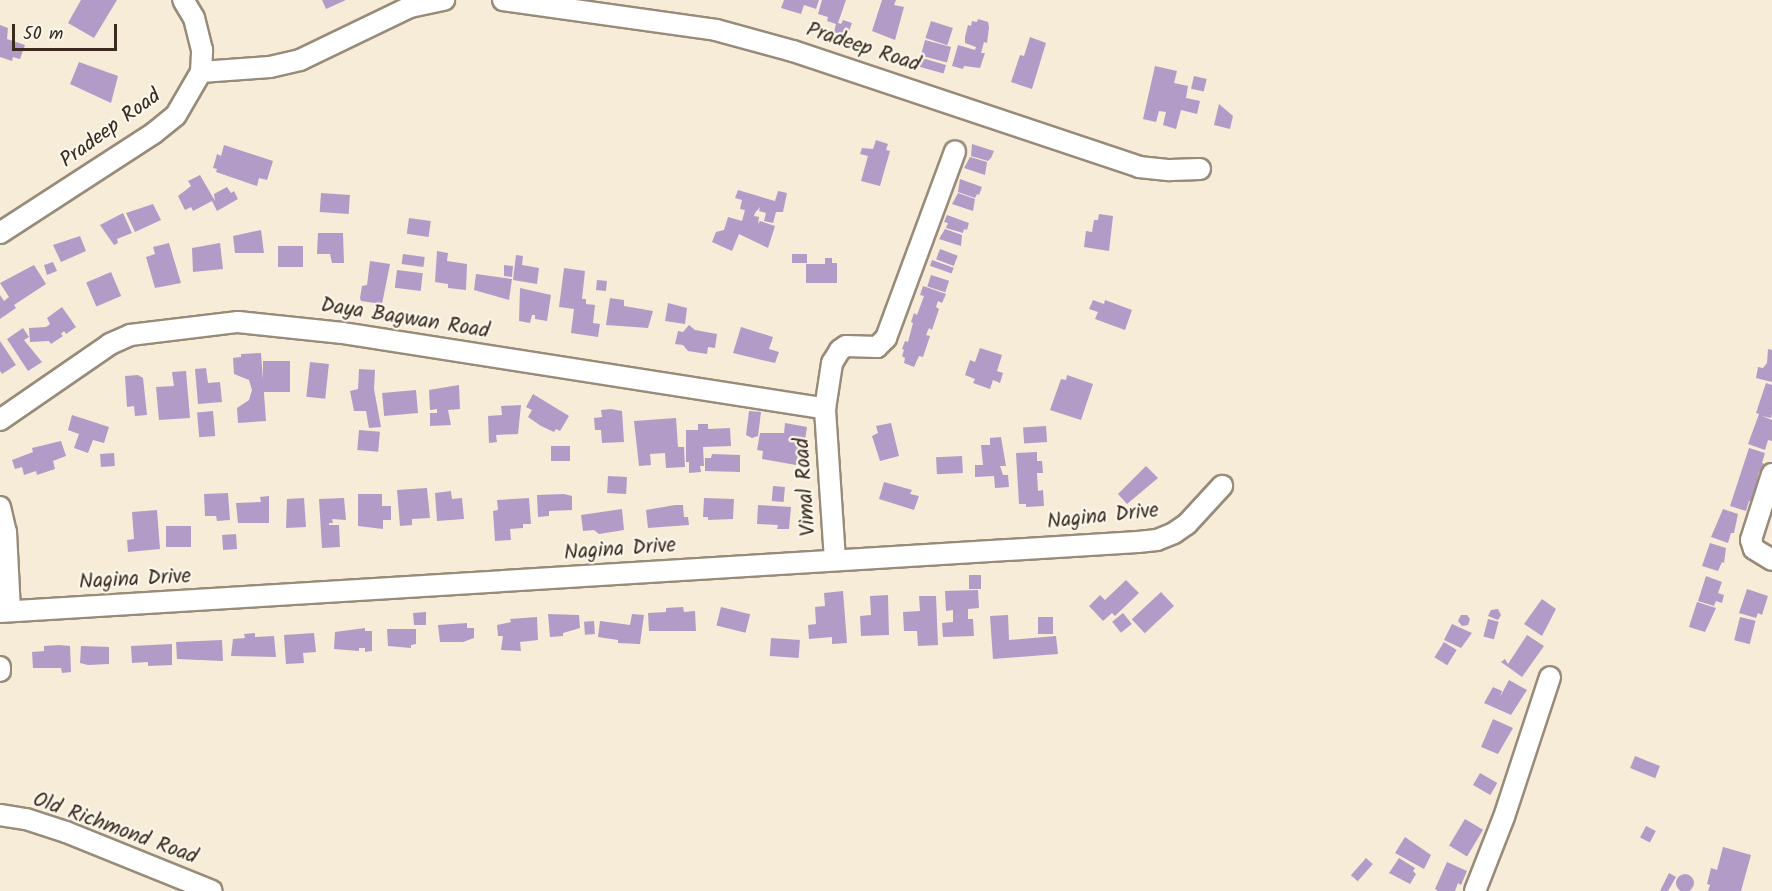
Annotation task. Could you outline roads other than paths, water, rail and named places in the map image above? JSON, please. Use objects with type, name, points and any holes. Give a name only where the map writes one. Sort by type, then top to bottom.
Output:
[{"type":"street","points":[[184,0],[199,33],[202,50],[201,72],[270,67],[300,60],[410,7],[444,0]]},
{"type":"street","name":"Pradeep Road","points":[[502,0],[716,30],[793,51],[1139,167],[1170,170],[1200,169]]},
{"type":"street","name":"Pradeep Road","points":[[0,233],[153,133],[176,115],[201,72]]},
{"type":"street","name":"Vimal Road","points":[[836,560],[825,410],[832,363],[840,350],[852,345],[877,347],[886,338],[955,151]]},
{"type":"street","name":"Daya Bagwan Road","points":[[0,420],[110,344],[130,335],[238,321],[342,333],[825,410]]},
{"type":"street","points":[[1772,474],[1751,540],[1754,549],[1772,560]]},
{"type":"street","name":"Nagina Drive","points":[[5,612],[1157,540],[1187,524],[1222,486]]},
{"type":"street","points":[[0,507],[6,532],[5,612]]},
{"type":"street","points":[[1475,891],[1504,818],[1550,677]]},
{"type":"street","name":"Old Richmond Road","points":[[0,815],[26,819],[66,832],[212,891]]}]
